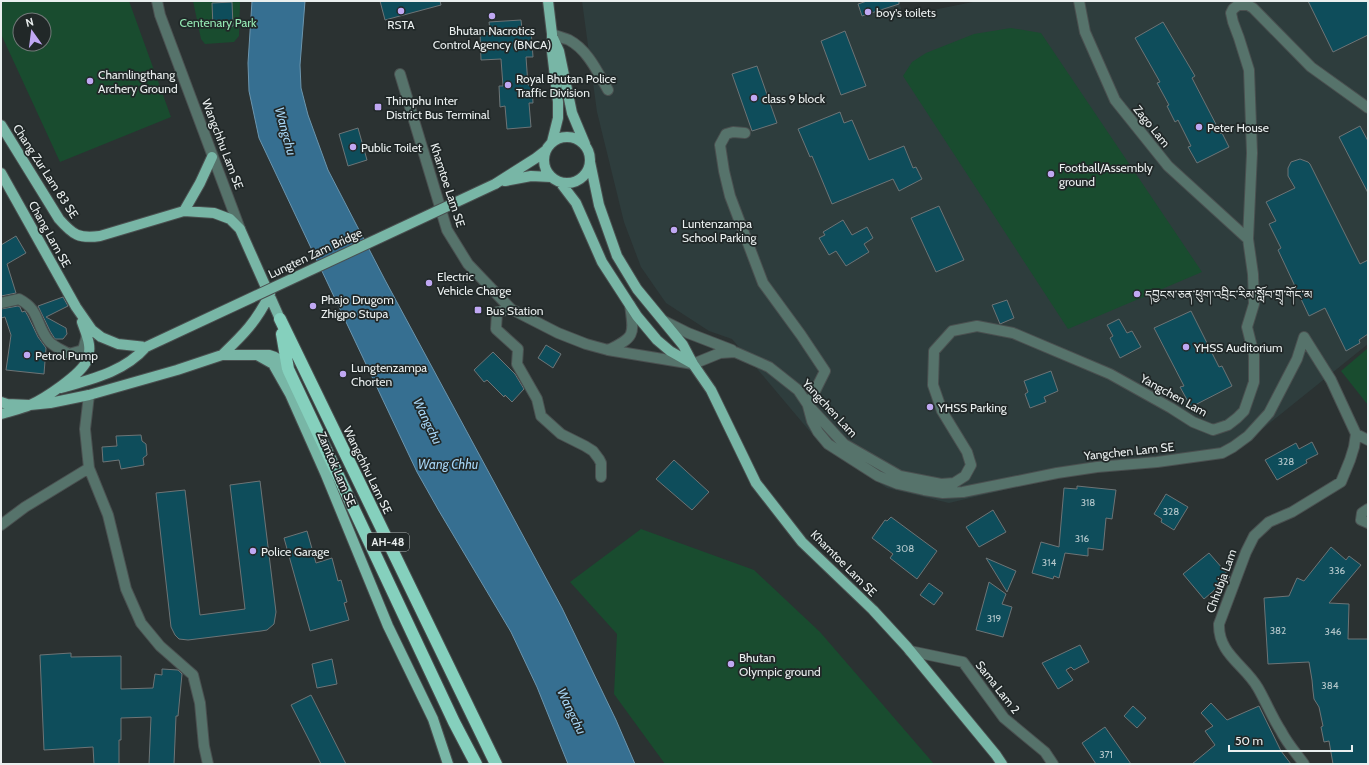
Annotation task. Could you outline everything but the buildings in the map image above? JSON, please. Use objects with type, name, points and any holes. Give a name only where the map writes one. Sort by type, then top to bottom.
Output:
[{"type":"highway","points":[[280,319],[288,368]]},
{"type":"highway","name":"Wangchhu Lam SE","points":[[280,319],[496,764]]},
{"type":"highway","name":"AH-48","points":[[288,368],[454,722],[476,764]]},
{"type":"main road","points":[[548,1],[558,102],[558,118],[552,142]]},
{"type":"main road","points":[[495,184],[524,177],[539,176],[567,183],[580,179],[589,169],[590,156],[572,113],[559,51],[552,34]]},
{"type":"main road","name":"Chang Zur Lam 83 SE","points":[[1,125],[59,219],[66,227],[80,237],[89,238],[100,236],[184,211],[214,213],[230,219],[240,229]]},
{"type":"main road","points":[[495,184],[536,158],[558,138],[572,137],[584,144]]},
{"type":"main road","points":[[545,151],[544,165],[547,172],[556,180]]},
{"type":"main road","points":[[184,211],[203,178],[212,157]]},
{"type":"main road","name":"Khamtoe Lam SE","points":[[590,162],[599,206],[617,256],[650,307],[664,321],[683,345],[693,364],[711,390],[756,484],[802,542],[873,610],[910,651],[1002,764]]},
{"type":"main road","name":"Chang Lam SE","points":[[1,173],[76,307],[92,330],[101,337],[118,344],[146,347]]},
{"type":"main road","name":"Khamtoe Lam SE","points":[[556,180],[576,203],[602,262],[637,316],[657,340],[670,351],[693,364]]},
{"type":"main road","name":"Lungten Zam Bridge","points":[[146,347],[495,184]]},
{"type":"main road","name":"Wangchhu Lam SE","points":[[240,229],[280,319]]},
{"type":"main road","points":[[222,355],[254,322],[270,294]]},
{"type":"main road","name":"Chang Lam SE","points":[[52,391],[80,372],[87,360],[89,345],[87,335],[76,307]]},
{"type":"main road","points":[[1,414],[30,405],[52,391],[117,369],[137,357],[146,347]]},
{"type":"main road","points":[[1,402],[7,404],[30,405],[50,403],[89,395],[177,370],[222,355],[275,356],[288,368]]},
{"type":"main road","name":"Zamtok Lam SE","points":[[257,355],[272,364],[280,374],[290,394],[326,475],[388,626],[433,719],[448,764]]},
{"type":"street","name":"Wangchhu Lam SE","points":[[157,1],[160,15],[240,229]]},
{"type":"street","name":"Zago Lam","points":[[1079,1],[1085,32],[1114,100],[1168,166],[1248,239]]},
{"type":"street","name":"Yangchen Lam","points":[[664,321],[695,336],[769,367],[798,390],[808,405],[844,444],[900,476],[942,484],[954,482],[965,476],[971,465],[968,452],[942,411],[933,385],[934,351],[952,331],[977,326],[1013,334],[1110,374],[1193,422],[1213,430],[1228,426],[1244,411],[1254,382],[1254,355],[1247,327],[1254,304],[1253,274],[1248,239],[1252,152],[1249,70],[1233,22],[1231,13],[1233,9],[1242,4],[1253,8],[1311,67],[1368,108]]},
{"type":"street","points":[[552,34],[569,40],[577,45],[590,60],[608,90]]},
{"type":"street","name":"Khamtoe Lam SE","points":[[400,74],[447,230],[468,264],[511,309],[558,333],[586,344],[608,350],[693,364]]},
{"type":"street","points":[[745,133],[733,132],[726,134],[723,139],[720,145],[724,171],[730,196],[763,283],[825,371],[808,405]]},
{"type":"street","points":[[1,303],[19,299],[29,304],[37,316],[43,333],[49,342],[68,354],[83,350],[87,335]]},
{"type":"street","points":[[608,350],[626,341],[633,332],[630,305]]},
{"type":"street","points":[[511,309],[497,312],[496,329],[518,349],[517,364],[537,399],[541,416],[562,434],[593,451],[599,459],[602,477]]},
{"type":"street","name":"Yangchen Lam SE","points":[[808,405],[812,421],[818,432],[828,444],[878,476],[898,484],[924,490],[943,493],[963,492],[1097,466],[1157,462],[1222,453],[1234,447],[1248,436],[1269,413],[1297,359],[1304,337],[1331,380],[1356,434]]},
{"type":"street","points":[[693,364],[720,353],[735,352]]},
{"type":"street","points":[[89,395],[85,429],[89,468],[108,515],[126,589],[141,623],[160,646],[193,676],[200,702],[204,746],[208,764]]},
{"type":"street","points":[[1356,434],[1368,440]]},
{"type":"street","name":"Chhubja Lam","points":[[1304,764],[1281,732],[1258,686],[1229,653],[1221,638],[1219,624],[1246,552],[1254,536],[1269,522],[1292,512],[1341,482],[1350,460],[1356,434]]},
{"type":"street","points":[[1,525],[25,507],[89,468]]},
{"type":"street","points":[[1368,509],[1362,513],[1361,520],[1368,522]]},
{"type":"street","name":"Sama Lam 2","points":[[910,651],[963,662],[1004,718],[1045,752],[1053,764]]},
{"type":"shaded area","name":"དབྱངས་ཅན་ཕུག་འབྲིང་རིམ་སློབ་གྲྭ་གོང་མ","points":[[582,1],[899,1],[903,16],[978,1],[1368,1],[1368,344],[1230,455],[1141,468],[1076,473],[949,503],[887,488],[823,447],[732,339],[709,331],[666,303],[641,267],[624,222],[597,112]]},
{"type":"green space","name":"Chamlingthang Archery Ground","points":[[1,1],[129,1],[171,117],[60,162],[1,34]]},
{"type":"green space","name":"Centenary Park","points":[[193,1],[240,1],[239,36],[234,42],[205,44],[201,39]]},
{"type":"green space","name":"Football/Assembly ground","points":[[1011,28],[1041,33],[1202,272],[1068,329],[903,76],[912,62],[926,53],[974,34]]},
{"type":"green space","points":[[1368,348],[1368,405],[1341,371]]},
{"type":"green space","name":"Bhutan Olympic ground","points":[[641,529],[754,570],[820,632],[934,764],[665,764],[614,694],[617,634],[570,582]]},
{"type":"water","name":"Wang Chhu","points":[[252,1],[305,1],[300,65],[301,88],[308,115],[328,170],[385,280],[562,608],[616,720],[635,764],[568,764],[537,687],[511,632],[417,472],[259,138],[249,91],[248,63]]},
{"type":"place","name":"RSTA","points":[[401,11]]},
{"type":"place","name":"boy's toilets","points":[[868,12]]},
{"type":"place","name":"Bhutan Nacrotics Control Agency (BNCA)","points":[[492,16]]},
{"type":"place","name":"Chamlingthang Archery Ground","points":[[90,81]]},
{"type":"place","name":"Royal Bhutan Police Traffic Division","points":[[508,85]]},
{"type":"place","name":"class 9 block","points":[[754,98]]},
{"type":"place","name":"Thimphu Inter District Bus Terminal","points":[[378,107]]},
{"type":"place","name":"Peter House","points":[[1199,127]]},
{"type":"place","name":"Public Toilet","points":[[353,147]]},
{"type":"place","name":"Football/Assembly ground","points":[[1051,174]]},
{"type":"place","name":"Luntenzampa School Parking","points":[[674,230]]},
{"type":"place","name":"Electric Vehicle Charge","points":[[429,283]]},
{"type":"place","name":"དབྱངས་ཅན་ཕུག་འབྲིང་རིམ་སློབ་གྲྭ་གོང་མ","points":[[1137,294]]},
{"type":"place","name":"Phajo Drugom Zhigpo Stupa","points":[[313,306]]},
{"type":"place","name":"Bus Station","points":[[478,310]]},
{"type":"place","name":"YHSS Auditorium","points":[[1186,347]]},
{"type":"place","name":"Petrol Pump","points":[[27,355]]},
{"type":"place","name":"Lungtenzampa Chorten","points":[[343,374]]},
{"type":"place","name":"YHSS Parking","points":[[930,407]]},
{"type":"place","name":"Police Garage","points":[[253,551]]},
{"type":"place","name":"Bhutan Olympic ground","points":[[731,664]]},
{"type":"water label","name":"Wangchu","points":[[286,131]]},
{"type":"water label","name":"Wangchu","points":[[428,421]]},
{"type":"water label","name":"Wangchu","points":[[572,711]]}]
